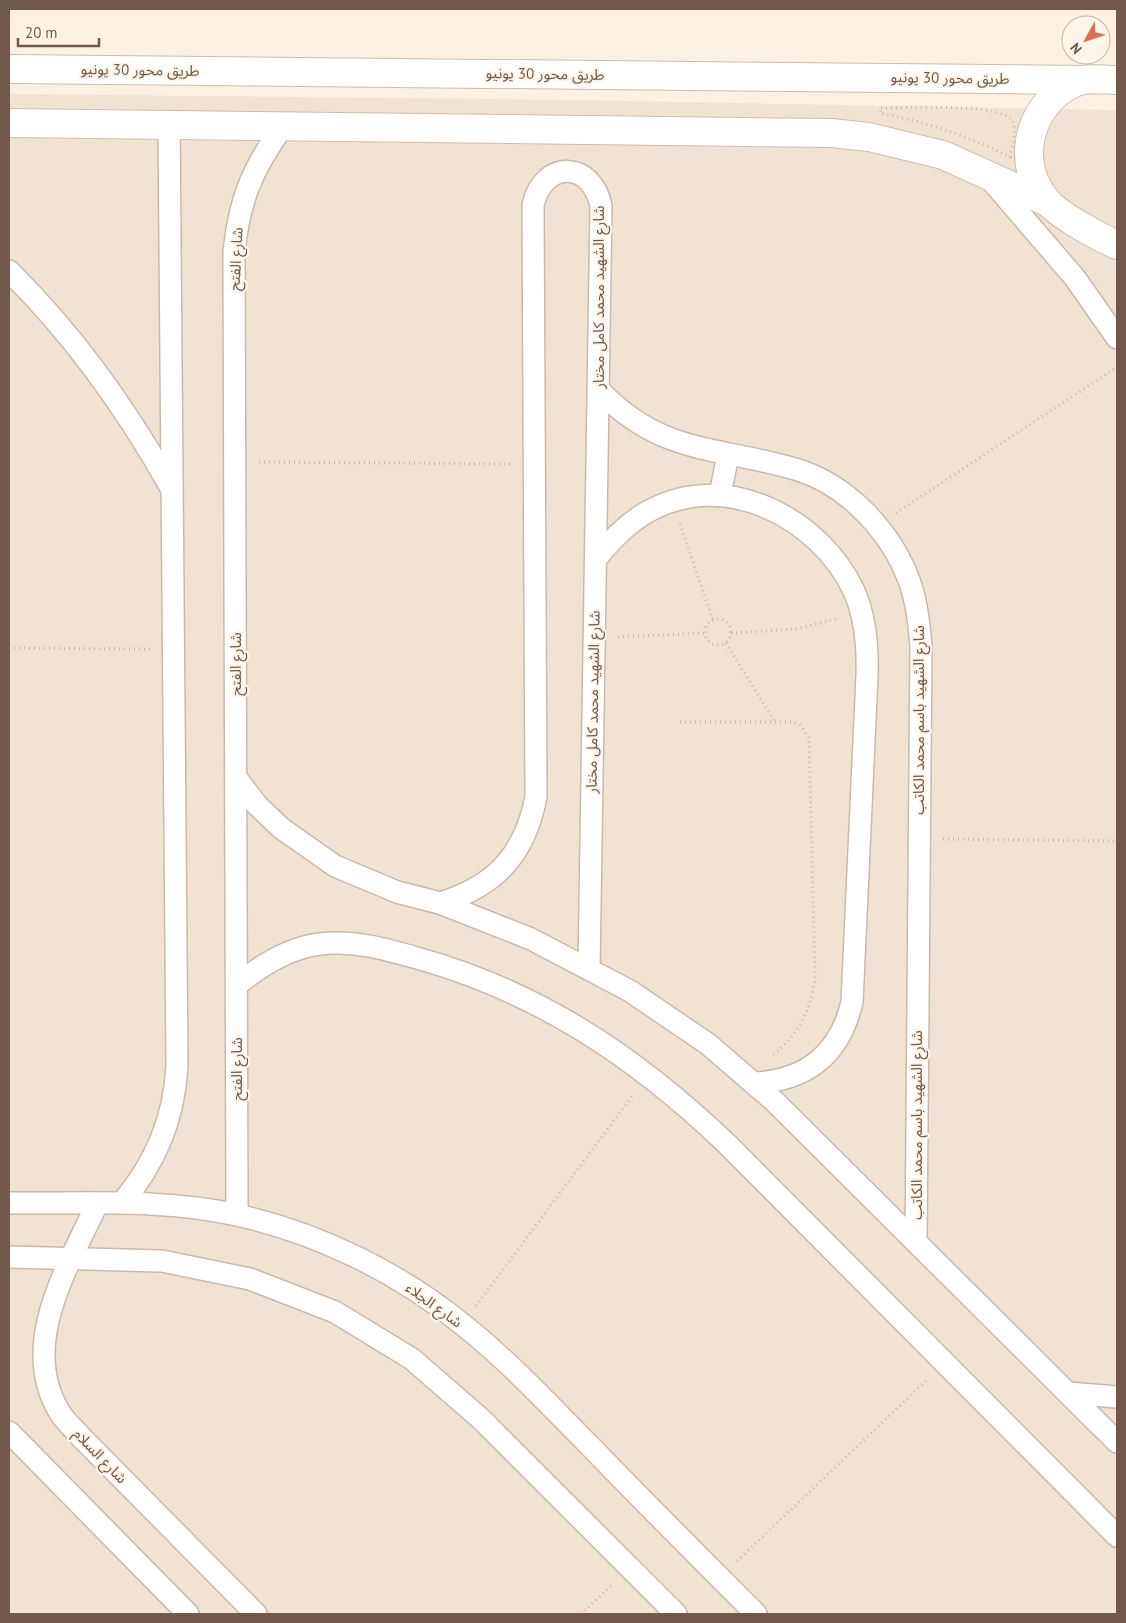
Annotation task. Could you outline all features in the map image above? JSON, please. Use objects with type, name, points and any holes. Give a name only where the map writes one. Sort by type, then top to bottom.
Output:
[{"type":"street","name":"طريق محور 30 يونيو","points":[[9,69],[1117,80]]},
{"type":"street","points":[[1047,202],[1034,180],[1028,156],[1031,131],[1042,109],[1060,91],[1082,80]]},
{"type":"street","points":[[9,122],[831,132],[906,144],[943,155],[1047,202],[1071,219],[1117,245]]},
{"type":"street","points":[[122,1203],[144,1175],[158,1150],[172,1109],[176,1088],[168,123]]},
{"type":"street","name":"شارع الفتح","points":[[237,1215],[234,252],[236,225],[243,197],[253,172],[284,125]]},
{"type":"street","name":"شارع الشهيد محمد كامل مختار","points":[[440,902],[460,896],[480,886],[498,873],[524,839],[532,818],[536,797],[536,464],[533,205],[537,190],[546,178],[560,172],[575,172],[589,180],[598,191],[601,206],[589,968]]},
{"type":"street","points":[[983,172],[1076,278],[1117,338]]},
{"type":"street","points":[[9,271],[74,340],[110,388],[143,438],[172,491]]},
{"type":"street","name":"شارع الشهيد باسم محمد الكاتب","points":[[599,390],[630,419],[648,430],[688,446],[796,470],[840,492],[877,526],[899,560],[909,582],[918,614],[922,646],[916,1242]]},
{"type":"street","points":[[720,495],[728,455]]},
{"type":"street","points":[[596,559],[611,540],[629,524],[650,511],[672,502],[696,496],[720,495],[748,500],[775,510],[800,525],[822,544],[840,567],[854,592],[859,607],[868,648],[852,1002],[841,1035],[819,1061],[789,1078],[750,1079]]},
{"type":"street","points":[[237,779],[257,805],[281,828],[336,866],[397,892],[440,902],[501,926],[589,968],[670,1017],[750,1079],[1117,1442]]},
{"type":"street","points":[[237,985],[255,971],[296,950],[319,944],[366,945],[435,963],[480,979],[525,998],[576,1026],[649,1074],[689,1108],[1117,1536]]},
{"type":"street","name":"شارع الجلاء","points":[[9,1203],[122,1203],[176,1206],[237,1215],[293,1231],[352,1254],[408,1285],[462,1324],[516,1372],[756,1614]]},
{"type":"street","name":"شارع السلام","points":[[97,1204],[72,1258],[45,1326],[42,1356],[47,1386],[60,1414],[256,1614]]},
{"type":"street","points":[[9,1257],[162,1261],[241,1278],[335,1312],[419,1365],[480,1419],[676,1614]]},
{"type":"street","points":[[1068,1393],[1091,1397],[1117,1397]]},
{"type":"street","points":[[9,1432],[188,1614]]},
{"type":"path","points":[[881,108],[954,108],[994,111],[1005,115],[1014,124],[1010,157],[968,138],[879,111],[881,108]]},
{"type":"path","points":[[877,526],[1117,367]]},
{"type":"path","points":[[234,462],[536,464]]},
{"type":"path","points":[[672,502],[713,620]]},
{"type":"path","points":[[731,633],[805,628],[840,617],[859,607]]},
{"type":"path","points":[[718,618],[728,623],[731,633],[726,643],[714,645],[710,643],[704,633],[705,627],[713,620],[718,618]]},
{"type":"path","points":[[594,638],[704,633]]},
{"type":"path","points":[[726,643],[775,722]]},
{"type":"path","points":[[9,648],[173,650]]},
{"type":"path","points":[[680,722],[792,722],[800,725],[809,738],[815,977],[810,1005],[797,1031],[785,1046],[750,1079]]},
{"type":"path","points":[[920,838],[1117,841]]},
{"type":"path","points":[[462,1324],[649,1074]]},
{"type":"path","points":[[720,1578],[944,1363]]},
{"type":"path","points":[[581,1614],[629,1567]]},
{"type":"shaded area","points":[[9,94],[576,100],[1117,110],[1117,1614],[9,1614]]}]
